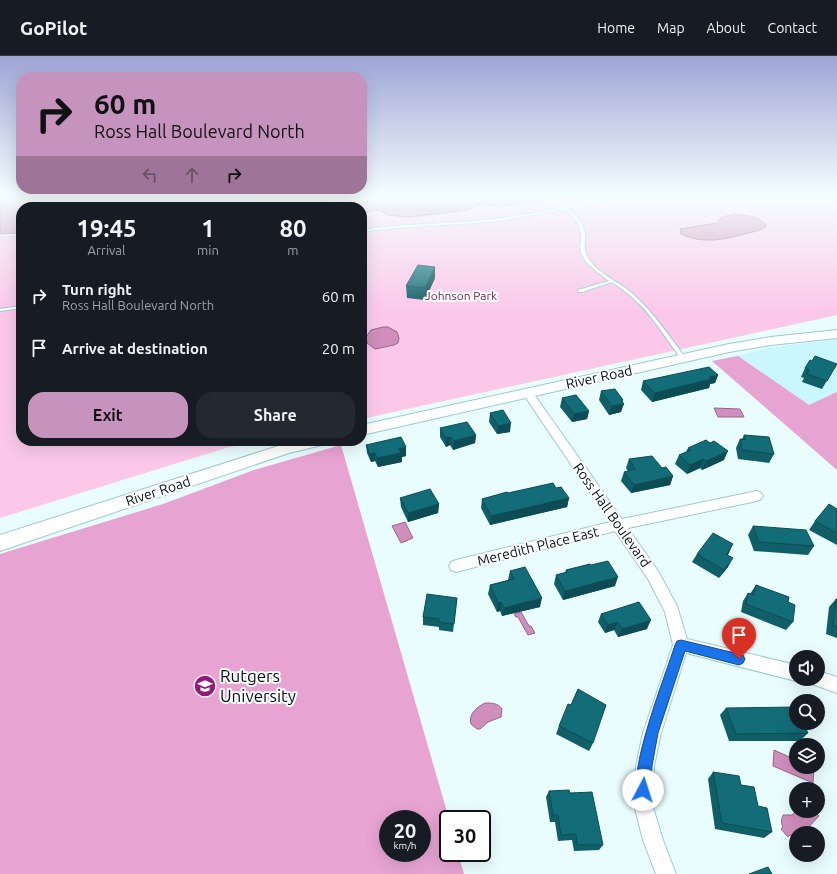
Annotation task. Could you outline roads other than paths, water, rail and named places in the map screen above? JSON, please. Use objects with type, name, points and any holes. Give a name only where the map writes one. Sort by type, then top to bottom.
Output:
[{"type":"street","name":"River Road","points":[[367,429],[683,358],[771,341],[837,334]]},
{"type":"street","name":"Ross Hall Boulevard","points":[[527,392],[653,576],[672,611],[681,645]]},
{"type":"street","name":"River Road","points":[[0,543],[297,446]]},
{"type":"street","name":"Meredith Place East","points":[[456,566],[619,525],[758,496]]},
{"type":"street","points":[[666,874],[653,840],[642,801],[645,766],[652,733],[681,645],[789,672]]},
{"type":"street","points":[[825,681],[837,684]]},
{"type":"lane","points":[[583,235],[581,246],[584,256],[612,281],[632,295],[650,313],[683,358]]},
{"type":"lane","points":[[580,291],[612,281]]},
{"type":"lane","points":[[0,310],[16,308]]},
{"type":"place","name":"Rutgers University","points":[[205,686]]},
{"type":"park label","name":"Johnson Park","points":[[461,296]]}]
